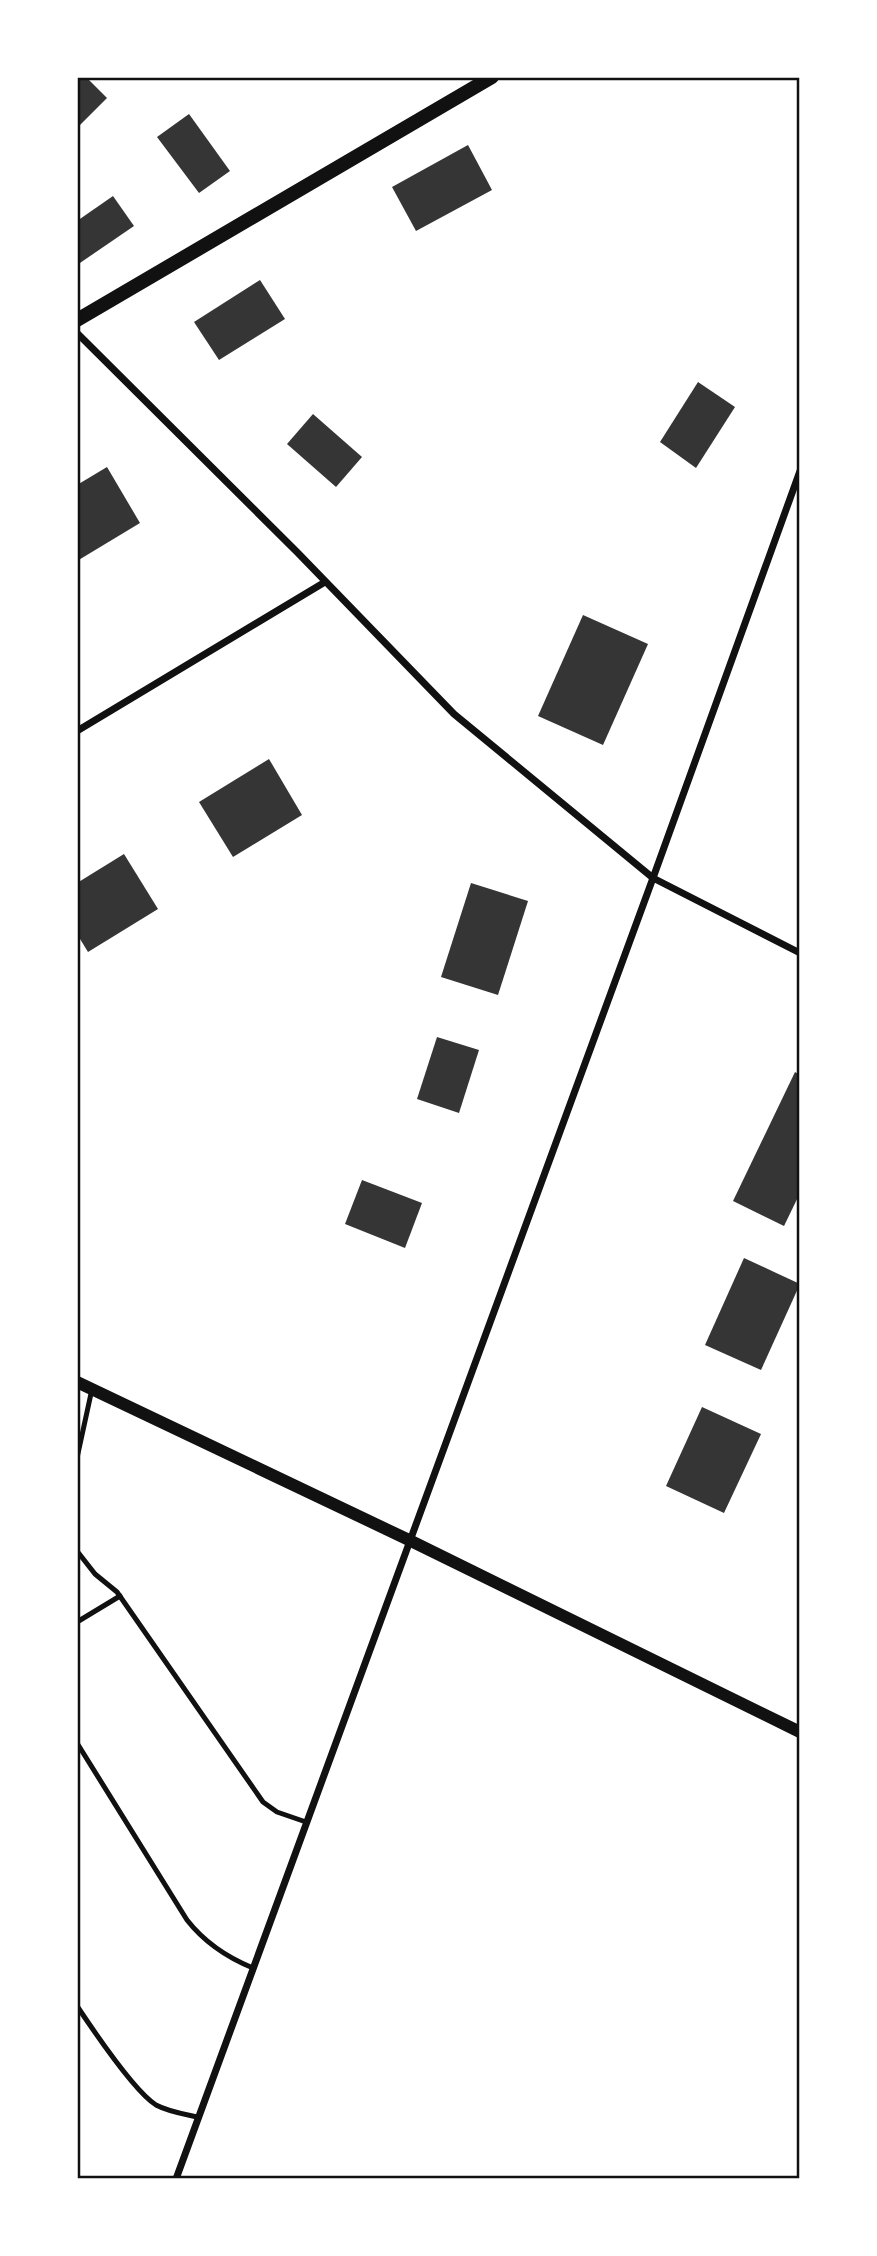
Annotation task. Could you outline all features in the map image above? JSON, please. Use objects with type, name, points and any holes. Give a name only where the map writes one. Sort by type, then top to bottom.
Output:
[{"type":"main road","points":[[77,320],[492,77]]},
{"type":"street","points":[[77,333],[454,714],[653,878],[800,953]]},
{"type":"street","points":[[176,2179],[800,471]]},
{"type":"street","points":[[77,731],[326,582]]},
{"type":"street","points":[[77,1382],[409,1540],[800,1732]]},
{"type":"lane","points":[[77,1458],[92,1389]]},
{"type":"lane","points":[[77,1551],[95,1574],[120,1596],[263,1802],[277,1812],[306,1822]]},
{"type":"lane","points":[[77,1622],[120,1596]]},
{"type":"lane","points":[[77,1744],[187,1920],[206,1942],[218,1951],[253,1968]]},
{"type":"lane","points":[[77,2006],[150,2100],[168,2110],[198,2117]]},
{"type":"building","points":[[77,77],[86,77],[107,98],[77,128]]},
{"type":"building","points":[[189,114],[230,171],[199,193],[157,137]]},
{"type":"building","points":[[468,145],[492,190],[416,231],[392,187]]},
{"type":"building","points":[[113,196],[134,226],[77,265],[77,221]]},
{"type":"building","points":[[260,280],[285,319],[219,360],[194,322]]},
{"type":"building","points":[[698,382],[735,407],[696,468],[660,442]]},
{"type":"building","points":[[313,414],[362,457],[336,487],[287,444]]},
{"type":"building","points":[[107,467],[140,523],[77,561],[77,485]]},
{"type":"building","points":[[583,615],[648,644],[603,745],[538,716]]},
{"type":"building","points":[[269,759],[302,815],[233,857],[199,802]]},
{"type":"building","points":[[124,854],[158,909],[88,952],[77,934],[77,883]]},
{"type":"building","points":[[471,883],[528,901],[498,995],[441,977]]},
{"type":"building","points":[[437,1037],[479,1050],[459,1113],[417,1099]]},
{"type":"building","points":[[795,1072],[800,1075],[800,1193],[784,1226],[733,1201]]},
{"type":"building","points":[[362,1180],[422,1203],[405,1248],[345,1224]]},
{"type":"building","points":[[744,1258],[800,1284],[761,1370],[705,1345]]},
{"type":"building","points":[[702,1407],[761,1434],[724,1513],[666,1486]]}]
